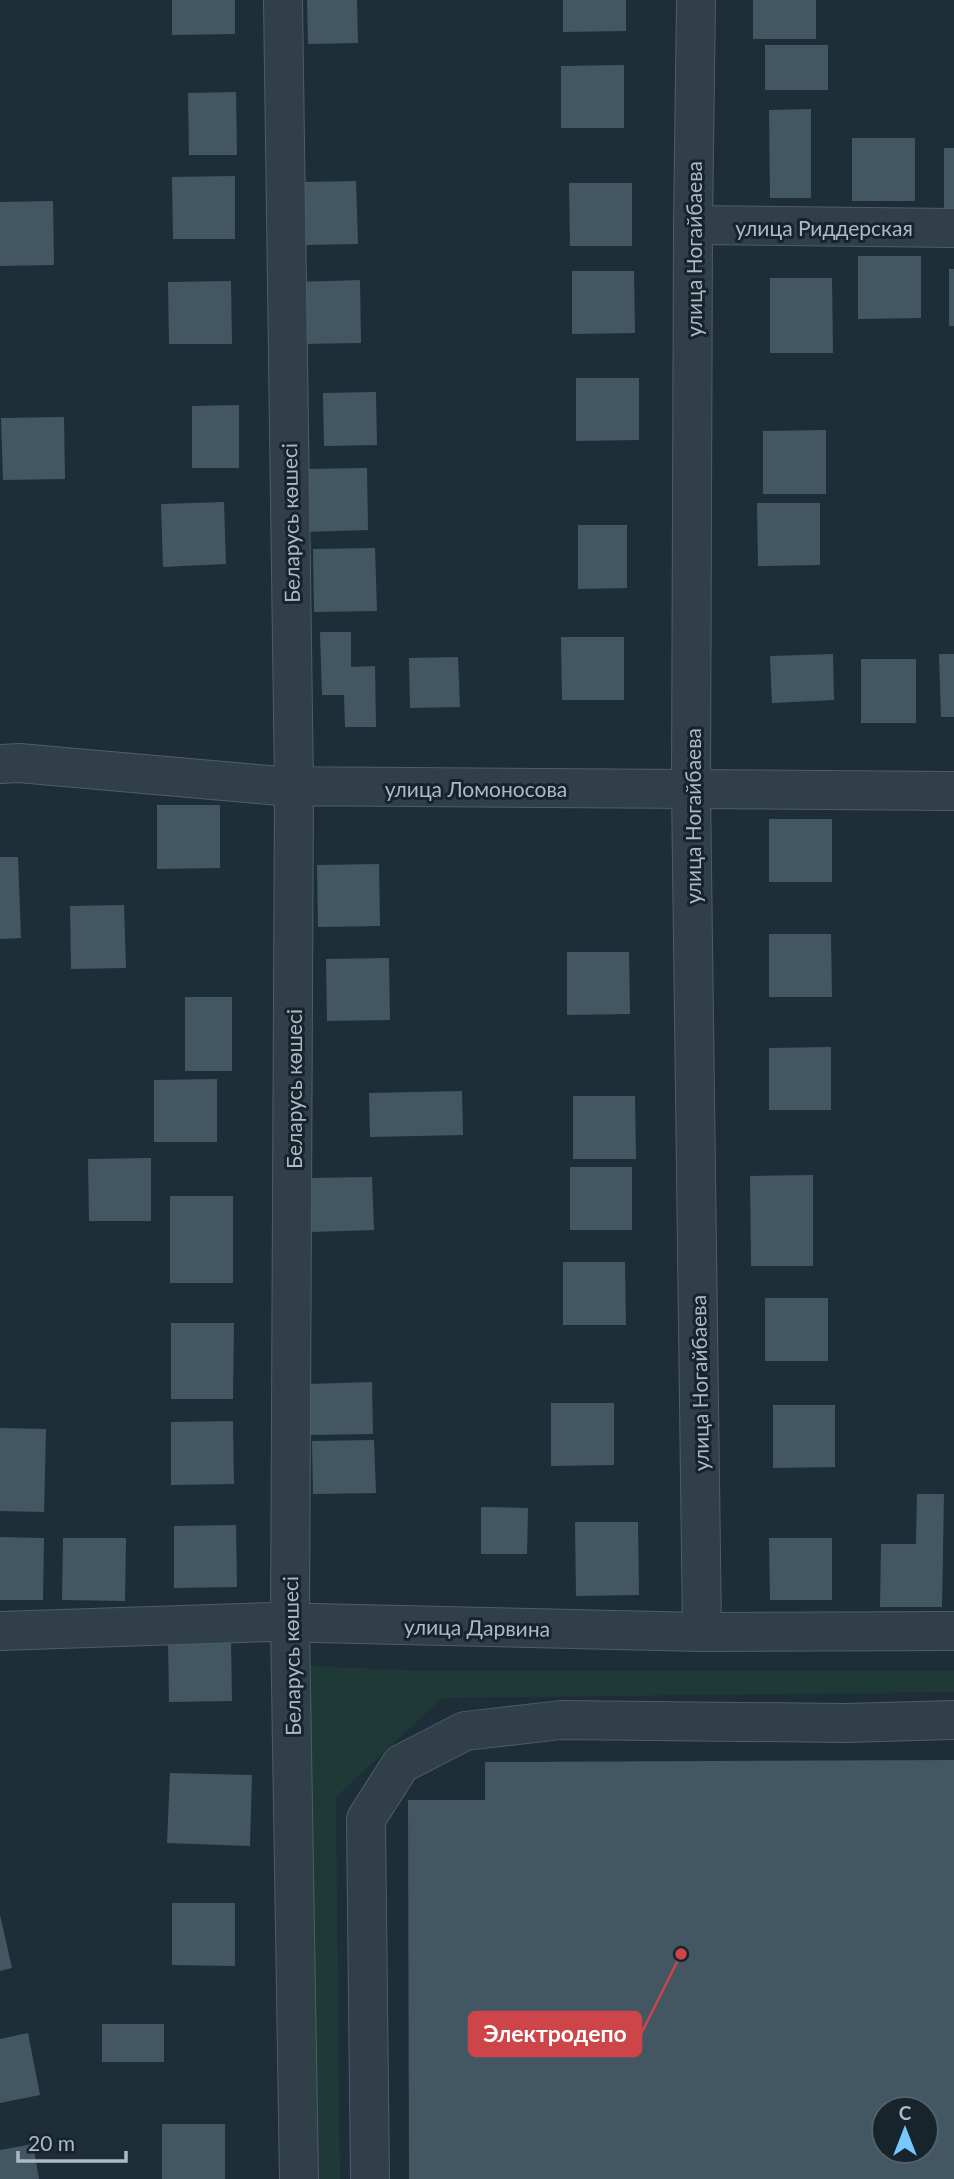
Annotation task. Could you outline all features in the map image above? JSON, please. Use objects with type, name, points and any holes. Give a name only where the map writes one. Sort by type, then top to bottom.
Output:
[{"type":"street","name":"Беларусь көшесі","points":[[283,0],[294,786],[290,1623],[299,2179]]},
{"type":"street","name":"улица Ногайбаева","points":[[696,0],[691,789],[702,1633]]},
{"type":"street","name":"улица Риддерская","points":[[693,226],[954,228]]},
{"type":"street","name":"улица Ломоносова","points":[[0,764],[19,763],[294,786],[954,791]]},
{"type":"street","name":"улица Дарвина","points":[[0,1631],[290,1623],[702,1633],[954,1631]]},
{"type":"street","points":[[370,2179],[366,1819],[401,1763],[465,1731],[561,1720],[845,1723],[954,1720]]},
{"type":"green space","points":[[309,1666],[423,1671],[954,1671],[954,1692],[442,1698],[336,1797],[340,2179],[316,2179]]},
{"type":"building","points":[[172,0],[235,0],[235,34],[172,35]]},
{"type":"building","points":[[307,0],[357,0],[358,43],[308,44]]},
{"type":"building","points":[[563,0],[626,0],[626,31],[563,32]]},
{"type":"building","points":[[753,0],[816,0],[816,39],[753,39]]},
{"type":"building","points":[[765,45],[828,45],[828,90],[765,90]]},
{"type":"building","points":[[624,65],[624,128],[561,128],[561,66]]},
{"type":"building","points":[[236,92],[237,155],[189,155],[188,93]]},
{"type":"building","points":[[811,109],[811,198],[770,198],[769,110]]},
{"type":"building","points":[[852,138],[915,138],[915,201],[852,201]]},
{"type":"building","points":[[944,148],[954,148],[954,211],[944,211]]},
{"type":"building","points":[[235,176],[235,239],[173,239],[172,177]]},
{"type":"building","points":[[356,181],[358,244],[305,245],[304,182]]},
{"type":"building","points":[[569,183],[632,183],[632,246],[570,246]]},
{"type":"building","points":[[53,201],[54,265],[0,266],[0,202]]},
{"type":"building","points":[[858,256],[921,256],[921,318],[858,319]]},
{"type":"building","points":[[949,269],[954,269],[954,326],[949,326]]},
{"type":"building","points":[[572,271],[634,271],[635,333],[572,334]]},
{"type":"building","points":[[770,278],[832,278],[833,353],[770,353]]},
{"type":"building","points":[[360,280],[361,343],[298,344],[297,282]]},
{"type":"building","points":[[231,281],[232,344],[169,344],[168,282]]},
{"type":"building","points":[[576,378],[639,378],[639,440],[576,441]]},
{"type":"building","points":[[376,392],[377,445],[324,446],[323,393]]},
{"type":"building","points":[[239,405],[239,468],[192,468],[192,406]]},
{"type":"building","points":[[64,417],[65,479],[3,480],[1,418]]},
{"type":"building","points":[[826,430],[826,494],[763,494],[763,431]]},
{"type":"building","points":[[367,468],[368,530],[305,532],[304,469]]},
{"type":"building","points":[[224,502],[226,564],[163,567],[161,504]]},
{"type":"building","points":[[757,503],[820,503],[820,565],[758,566]]},
{"type":"building","points":[[578,525],[627,525],[627,588],[578,589]]},
{"type":"building","points":[[375,548],[377,611],[314,612],[313,549]]},
{"type":"building","points":[[320,632],[351,632],[351,667],[375,666],[376,727],[345,727],[344,695],[322,695]]},
{"type":"building","points":[[561,637],[624,637],[624,700],[562,700]]},
{"type":"building","points":[[833,654],[834,700],[772,703],[770,656]]},
{"type":"building","points":[[939,654],[954,654],[954,717],[941,717]]},
{"type":"building","points":[[458,657],[460,707],[410,708],[409,658]]},
{"type":"building","points":[[861,659],[916,659],[916,723],[861,723]]},
{"type":"building","points":[[157,805],[220,805],[220,868],[157,869]]},
{"type":"building","points":[[769,819],[832,819],[832,882],[769,882]]},
{"type":"building","points":[[0,857],[18,857],[21,938],[0,939]]},
{"type":"building","points":[[379,864],[380,926],[318,927],[317,865]]},
{"type":"building","points":[[124,905],[126,968],[71,969],[70,906]]},
{"type":"building","points":[[769,934],[831,934],[832,997],[769,997]]},
{"type":"building","points":[[567,952],[629,952],[630,1014],[567,1015]]},
{"type":"building","points":[[389,958],[390,1020],[327,1021],[326,959]]},
{"type":"building","points":[[185,997],[232,997],[232,1071],[185,1071]]},
{"type":"building","points":[[831,1047],[831,1110],[769,1110],[769,1048]]},
{"type":"building","points":[[217,1079],[217,1142],[154,1142],[154,1080]]},
{"type":"building","points":[[462,1091],[463,1135],[370,1137],[369,1093]]},
{"type":"building","points":[[573,1096],[635,1096],[636,1159],[573,1159]]},
{"type":"building","points":[[151,1158],[151,1221],[89,1221],[88,1159]]},
{"type":"building","points":[[570,1167],[632,1167],[632,1230],[570,1230]]},
{"type":"building","points":[[813,1175],[813,1266],[751,1266],[750,1176]]},
{"type":"building","points":[[372,1177],[374,1230],[311,1232],[310,1178]]},
{"type":"building","points":[[170,1196],[233,1196],[233,1283],[170,1283]]},
{"type":"building","points":[[563,1262],[625,1262],[626,1325],[563,1325]]},
{"type":"building","points":[[765,1298],[828,1298],[828,1361],[765,1361]]},
{"type":"building","points":[[171,1323],[234,1323],[233,1399],[171,1399]]},
{"type":"building","points":[[372,1382],[373,1434],[310,1435],[309,1384]]},
{"type":"building","points":[[551,1403],[614,1403],[614,1465],[551,1466]]},
{"type":"building","points":[[773,1405],[835,1405],[835,1467],[773,1468]]},
{"type":"building","points":[[233,1421],[234,1484],[171,1485],[171,1422]]},
{"type":"building","points":[[0,1428],[46,1429],[44,1512],[0,1511]]},
{"type":"building","points":[[374,1440],[376,1493],[313,1494],[312,1441]]},
{"type":"building","points":[[917,1494],[944,1494],[942,1607],[880,1607],[881,1544],[916,1544]]},
{"type":"building","points":[[481,1507],[528,1508],[527,1554],[481,1554]]},
{"type":"building","points":[[575,1522],[638,1522],[639,1595],[576,1596]]},
{"type":"building","points":[[236,1525],[237,1587],[174,1588],[174,1526]]},
{"type":"building","points":[[0,1537],[44,1538],[43,1600],[0,1600]]},
{"type":"building","points":[[63,1538],[126,1538],[125,1601],[62,1600]]},
{"type":"building","points":[[769,1538],[832,1538],[832,1600],[770,1600]]},
{"type":"building","points":[[168,1639],[231,1639],[232,1701],[169,1702]]},
{"type":"building","points":[[954,1760],[954,2179],[409,2179],[408,1800],[485,1800],[485,1762]]},
{"type":"building","points":[[170,1773],[252,1775],[250,1846],[167,1843]]},
{"type":"building","points":[[172,1903],[235,1903],[235,1966],[172,1965]]},
{"type":"building","points":[[0,1915],[12,1968],[0,1971]]},
{"type":"building","points":[[102,2024],[164,2024],[164,2062],[102,2062]]},
{"type":"building","points":[[28,2033],[40,2095],[0,2103],[0,2039]]},
{"type":"building","points":[[162,2124],[225,2124],[225,2179],[162,2179]]},
{"type":"building","points":[[33,2144],[39,2179],[0,2179],[0,2150]]},
{"type":"place","name":"Электродепо","points":[[681,1954]]}]
